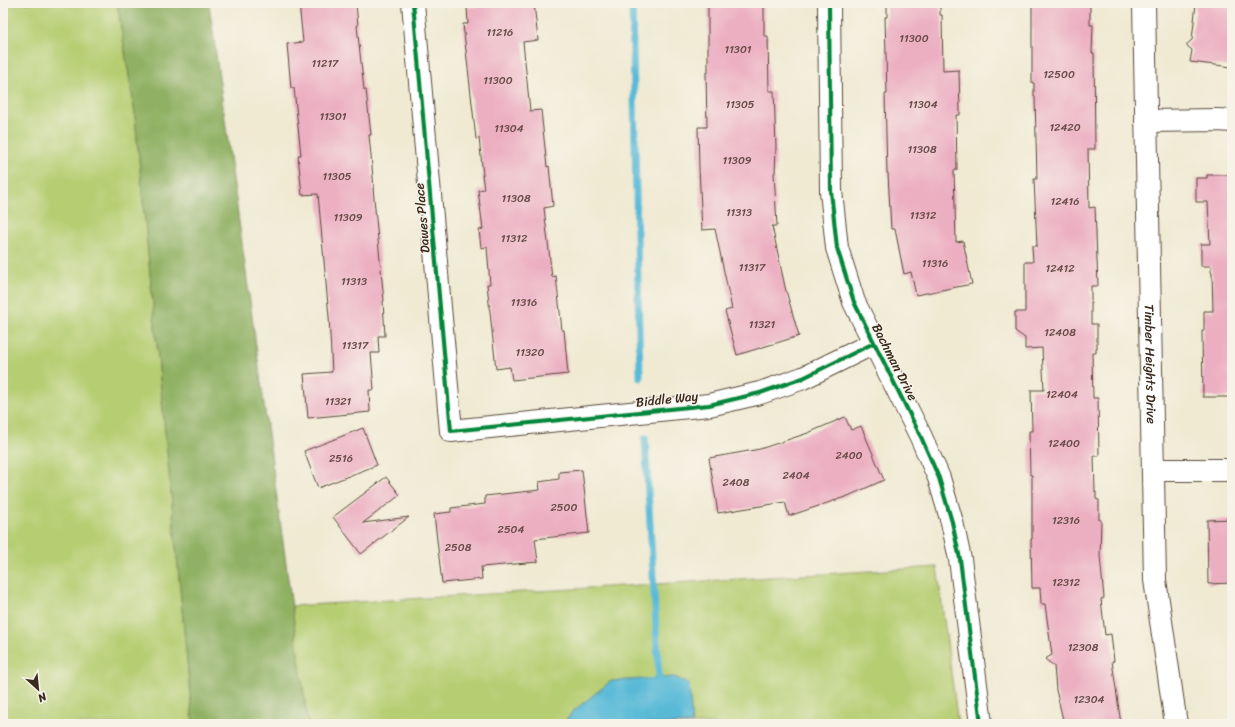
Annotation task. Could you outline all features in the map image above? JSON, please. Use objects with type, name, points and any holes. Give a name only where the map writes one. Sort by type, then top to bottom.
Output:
[{"type":"street","name":"Dawes Place","points":[[413,3],[450,431]]},
{"type":"street","name":"Bachman Drive","points":[[829,3],[831,191],[837,248],[854,302],[921,437],[939,478],[952,522],[960,560],[982,724]]},
{"type":"street","name":"Timber Heights Drive","points":[[1144,3],[1155,580],[1176,724]]},
{"type":"street","points":[[1146,121],[1232,121]]},
{"type":"street","name":"Biddle Way","points":[[450,431],[709,405],[760,393],[803,378],[874,343]]},
{"type":"street","points":[[1153,470],[1232,470]]},
{"type":"green space","points":[[3,3],[117,3],[134,106],[193,724],[3,724]]},
{"type":"green space","points":[[117,3],[209,3],[308,724],[193,724],[134,106]]},
{"type":"green space","points":[[937,567],[958,724],[308,724],[291,606]]},
{"type":"water","points":[[675,677],[689,684],[692,724],[564,724],[572,712],[611,681]]},
{"type":"building","points":[[299,3],[356,3],[364,90],[366,90],[371,135],[369,135],[373,188],[384,301],[385,336],[378,336],[379,353],[371,353],[374,390],[369,390],[370,412],[308,418],[304,374],[332,372],[329,317],[318,194],[302,195],[298,155],[301,155],[294,88],[291,88],[287,44],[303,42]]},
{"type":"building","points":[[534,3],[538,40],[523,42],[530,111],[541,110],[547,167],[549,166],[553,206],[544,208],[552,277],[556,276],[562,330],[564,330],[568,374],[512,380],[510,367],[496,369],[487,284],[490,284],[487,247],[481,248],[479,230],[483,229],[478,190],[484,189],[483,175],[479,138],[476,139],[463,24],[468,24],[467,7]]},
{"type":"building","points":[[708,3],[764,3],[764,36],[768,36],[769,91],[774,91],[776,147],[774,173],[777,226],[772,226],[785,287],[799,336],[737,355],[725,311],[732,309],[715,229],[702,230],[698,127],[707,127],[706,73],[708,73]]},
{"type":"building","points":[[887,3],[940,3],[940,15],[942,15],[943,71],[959,70],[960,115],[956,115],[957,170],[954,170],[956,242],[963,241],[972,284],[916,295],[911,272],[904,274],[895,229],[891,229],[887,173],[885,17],[887,17]]},
{"type":"building","points":[[1032,3],[1090,3],[1090,25],[1093,25],[1092,53],[1094,53],[1095,149],[1088,149],[1089,208],[1095,207],[1098,286],[1091,286],[1091,324],[1097,324],[1097,348],[1096,353],[1092,353],[1093,398],[1098,398],[1099,456],[1094,456],[1095,492],[1096,499],[1099,500],[1099,520],[1101,520],[1100,556],[1104,598],[1101,599],[1105,635],[1111,634],[1114,661],[1112,661],[1121,724],[1064,724],[1056,690],[1054,666],[1045,659],[1052,655],[1045,604],[1041,604],[1040,588],[1032,588],[1032,475],[1030,475],[1029,431],[1032,431],[1031,390],[1044,390],[1042,348],[1025,349],[1025,338],[1015,331],[1015,312],[1025,312],[1025,262],[1033,262],[1032,246],[1037,246],[1034,179],[1037,179],[1035,96],[1034,83],[1032,83]]},
{"type":"building","points":[[1196,3],[1232,3],[1232,67],[1190,62],[1192,50],[1186,45],[1192,40]]},
{"type":"building","points":[[1207,175],[1232,175],[1232,397],[1203,397],[1202,331],[1204,331],[1204,311],[1213,311],[1212,273],[1211,266],[1201,266],[1201,244],[1210,244],[1208,202],[1196,202],[1196,178],[1207,178]]},
{"type":"building","points":[[845,417],[851,430],[861,426],[884,480],[848,496],[789,516],[785,502],[718,513],[709,458],[760,449],[808,433]]},
{"type":"building","points":[[363,428],[377,465],[318,488],[304,451]]},
{"type":"building","points":[[582,470],[589,533],[535,539],[538,562],[481,567],[482,579],[442,583],[434,514],[451,512],[451,508],[485,504],[485,496],[540,490],[539,482],[559,479],[559,472]]},
{"type":"building","points":[[386,477],[400,495],[363,523],[409,517],[361,554],[333,517]]},
{"type":"building","points":[[1232,519],[1232,583],[1208,584],[1207,520]]},
{"type":"waterway","points":[[632,3],[640,378]]},
{"type":"waterway","points":[[645,438],[659,678],[655,686]]},
{"type":"cycle path","points":[[413,3],[451,431],[709,405],[760,393],[803,378],[874,343]]},
{"type":"cycle path","points":[[829,3],[831,191],[837,248],[854,302],[921,437],[939,478],[952,522],[960,559],[981,724]]}]
